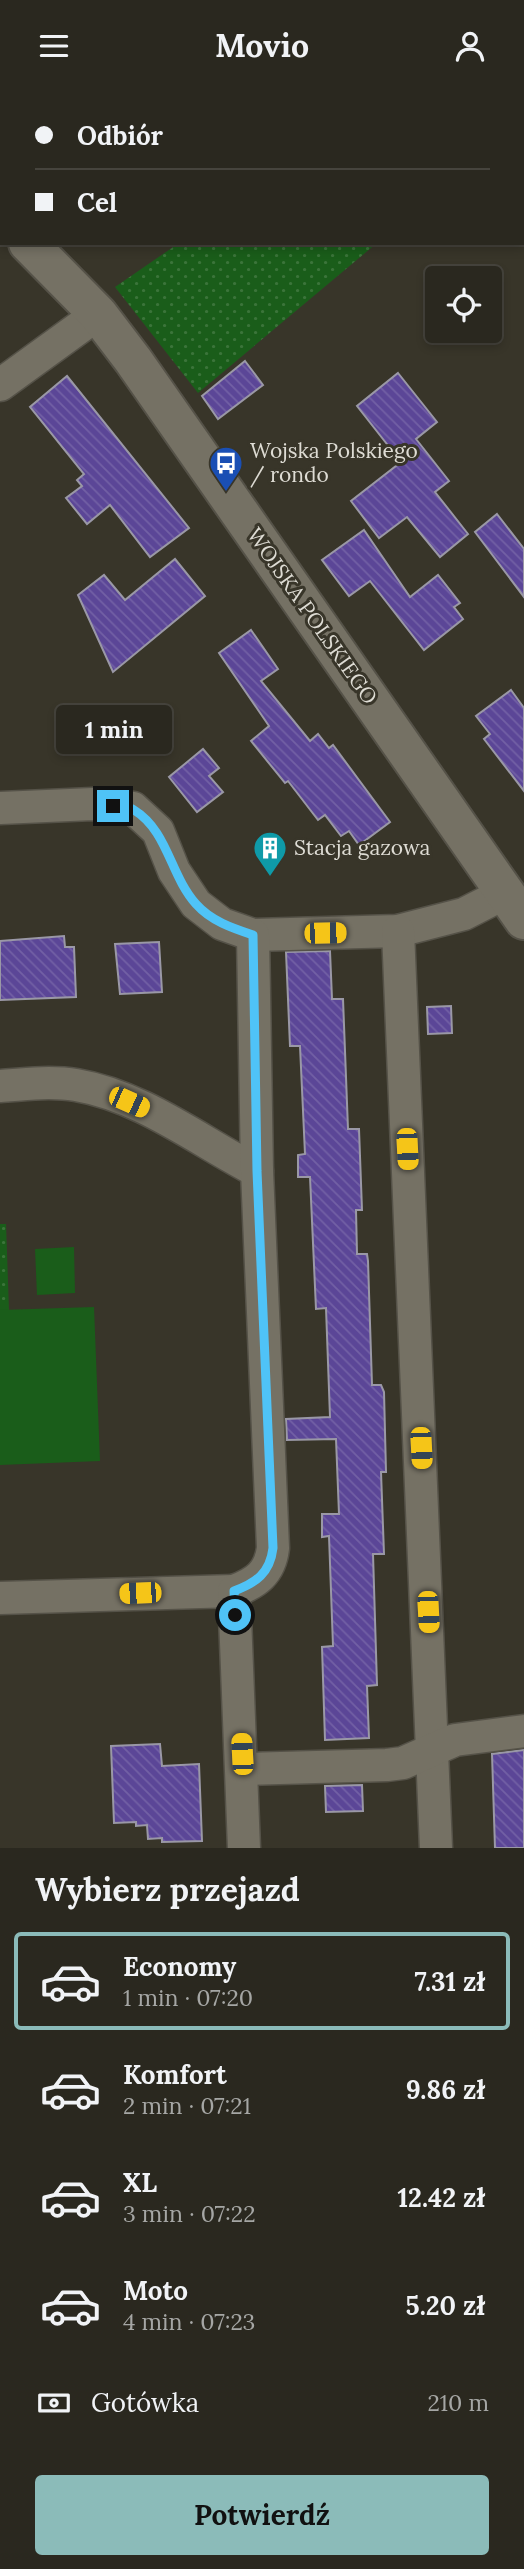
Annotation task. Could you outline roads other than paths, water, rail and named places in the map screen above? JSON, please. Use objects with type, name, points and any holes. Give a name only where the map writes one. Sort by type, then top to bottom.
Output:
[{"type":"street","name":"WOJSKA POLSKIEGO","points":[[30,245],[98,314],[134,360],[515,907]]},
{"type":"street","name":"WOJSKA POLSKIEGO","points":[[59,245],[98,314]]},
{"type":"street","points":[[0,385],[98,314]]},
{"type":"street","points":[[0,808],[93,804],[132,808],[158,831],[174,871],[196,904],[222,924],[253,935],[398,931],[464,914],[515,907]]},
{"type":"street","points":[[398,931],[434,1748],[436,1848]]},
{"type":"street","points":[[0,1598],[234,1591],[255,1582],[272,1560],[257,1171],[253,935]]},
{"type":"street","points":[[0,1086],[75,1084],[113,1095],[165,1119],[257,1171]]},
{"type":"street","points":[[234,1591],[244,1848]]},
{"type":"street","points":[[242,1769],[403,1763],[434,1748],[471,1737],[524,1731]]},
{"type":"place","name":"Wojska Polskiego / rondo","points":[[226,493]]},
{"type":"place","name":"Stacja gazowa","points":[[270,878]]}]
